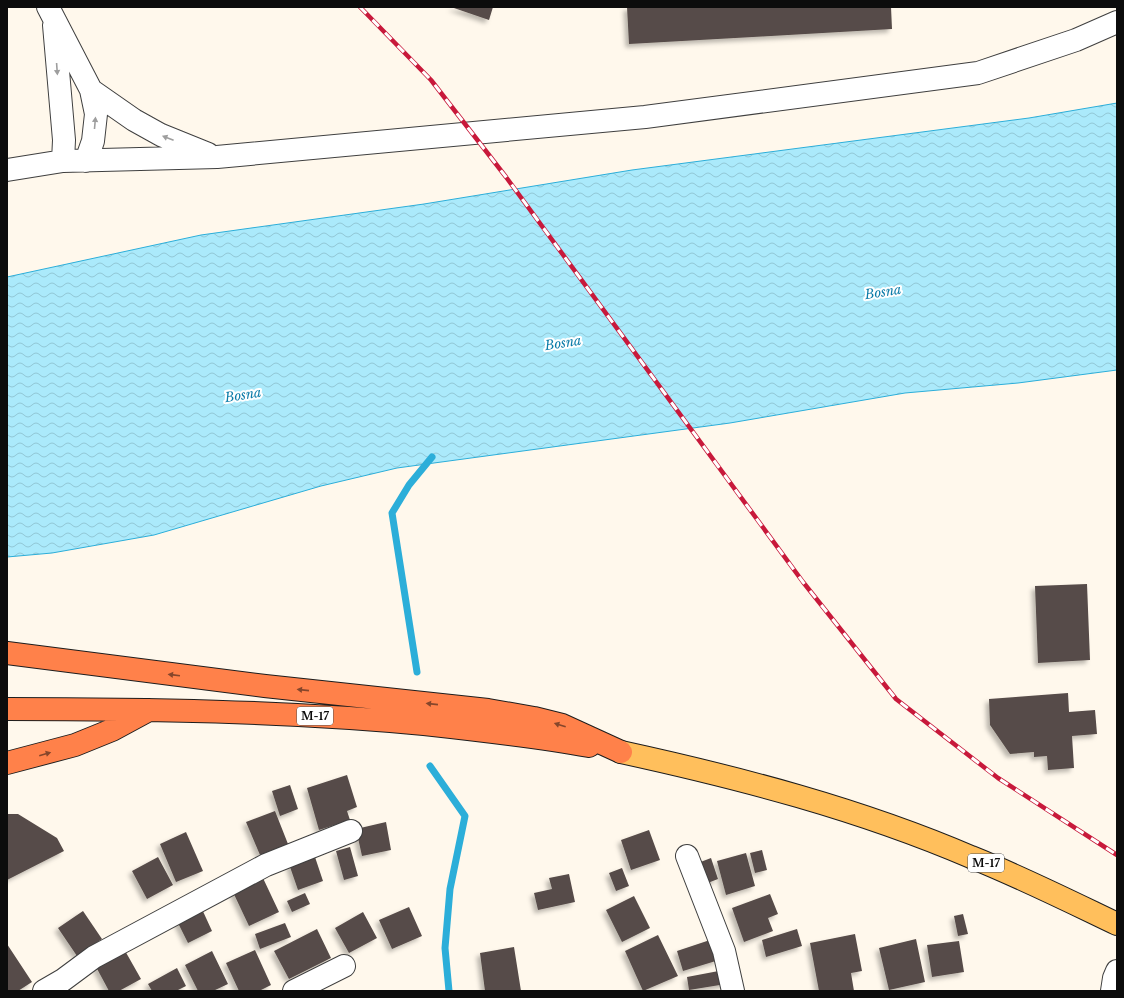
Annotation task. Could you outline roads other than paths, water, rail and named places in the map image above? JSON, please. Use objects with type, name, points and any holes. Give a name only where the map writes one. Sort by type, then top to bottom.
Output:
[{"type":"highway","points":[[7,653],[265,686],[488,710],[534,718],[562,725],[621,752]]},
{"type":"highway","name":"M-17","points":[[7,709],[150,709],[285,714],[482,730],[552,739],[621,752]]},
{"type":"highway","points":[[7,763],[75,745],[112,730],[150,709]]},
{"type":"main road","name":"M-17","points":[[621,752],[766,786],[907,832],[971,856],[1117,924]]},
{"type":"street","points":[[51,12],[91,90],[96,114],[93,141],[86,161]]},
{"type":"street","points":[[51,12],[64,140],[63,161]]},
{"type":"street","points":[[7,170],[63,161],[217,157],[645,117],[978,74],[1076,40],[1117,22]]},
{"type":"street","points":[[91,90],[134,120],[161,135],[217,157]]},
{"type":"street","points":[[44,991],[64,980],[94,957],[266,865],[351,831]]},
{"type":"street","points":[[687,856],[724,951],[733,991]]},
{"type":"street","points":[[294,991],[344,966]]},
{"type":"water","name":"Bosna","points":[[1117,103],[1117,370],[1018,383],[905,393],[730,423],[397,468],[321,486],[154,535],[52,553],[7,557],[7,277],[201,235],[424,204],[632,170],[1029,118]]},
{"type":"waterway","points":[[417,672],[392,513],[409,485],[432,457]]},
{"type":"waterway","points":[[430,766],[465,816],[450,889],[445,948],[449,991]]},
{"type":"railway","points":[[360,7],[431,80],[506,177],[803,582],[896,699],[998,778],[1117,855]]}]
